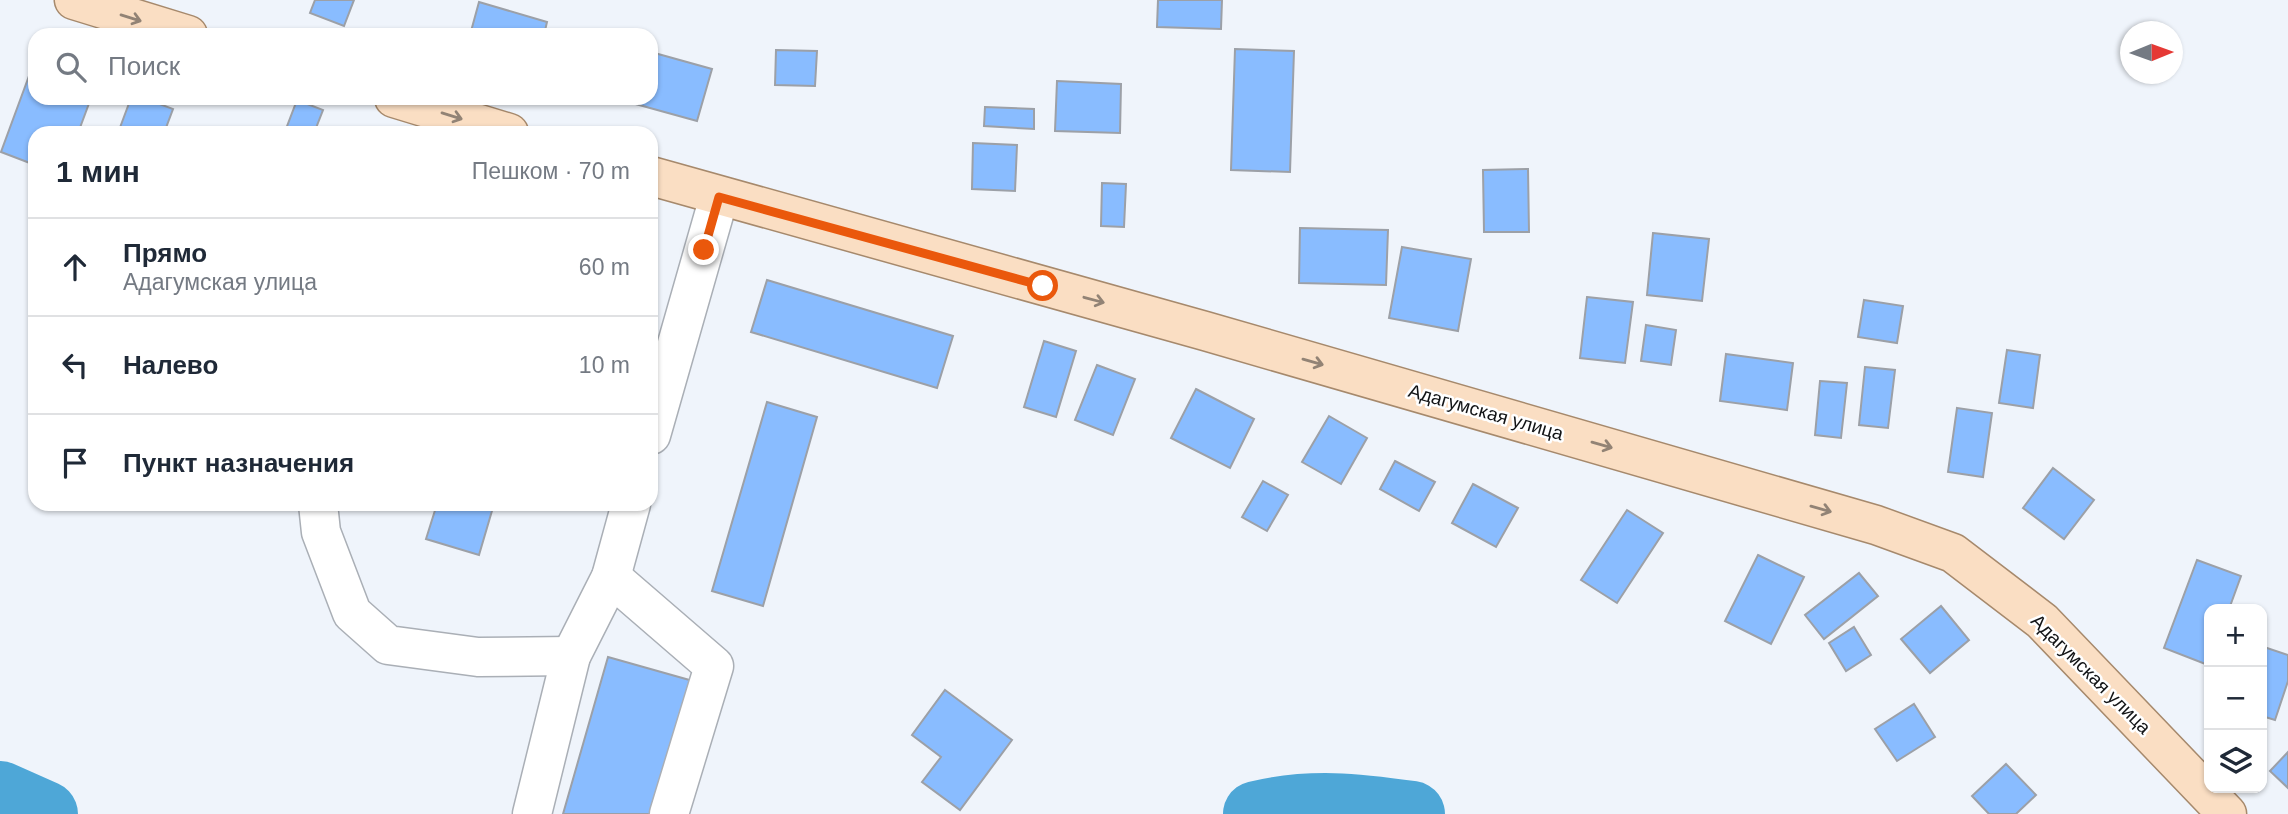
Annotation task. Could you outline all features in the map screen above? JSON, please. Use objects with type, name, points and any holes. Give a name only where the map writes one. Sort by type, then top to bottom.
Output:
[{"type":"main road","points":[[74,0],[165,28]]},
{"type":"main road","points":[[417,105],[486,126]]},
{"type":"main road","name":"Адагумская улица","points":[[658,178],[1258,346],[1876,524],[1953,553],[2042,621],[2227,814]]},
{"type":"lane","points":[[658,410],[719,197]]},
{"type":"lane","points":[[319,511],[321,532],[352,613],[388,645],[478,657],[571,656]]},
{"type":"lane","points":[[532,814],[571,656],[611,577],[629,511]]},
{"type":"lane","points":[[611,577],[714,666],[669,814]]},
{"type":"building","points":[[315,0],[354,0],[344,26],[310,13]]},
{"type":"building","points":[[1158,0],[1222,0],[1221,29],[1157,27]]},
{"type":"building","points":[[479,2],[547,22],[546,28],[472,28]]},
{"type":"building","points":[[1235,49],[1294,51],[1290,172],[1231,170]]},
{"type":"building","points":[[776,50],[817,51],[815,86],[775,85]]},
{"type":"building","points":[[658,54],[712,69],[697,121],[639,105],[658,105]]},
{"type":"building","points":[[28,79],[28,105],[88,105],[81,126],[28,126],[28,162],[1,152]]},
{"type":"building","points":[[1057,81],[1121,84],[1120,133],[1055,131]]},
{"type":"building","points":[[128,105],[162,105],[173,109],[167,126],[121,126]]},
{"type":"building","points":[[295,105],[310,105],[323,110],[317,126],[287,126]]},
{"type":"building","points":[[985,107],[1034,109],[1034,129],[984,126]]},
{"type":"building","points":[[973,143],[1017,145],[1015,191],[972,189]]},
{"type":"building","points":[[1528,169],[1529,232],[1484,232],[1483,170]]},
{"type":"building","points":[[1102,183],[1126,184],[1124,227],[1101,226]]},
{"type":"building","points":[[1300,228],[1388,230],[1386,285],[1299,283]]},
{"type":"building","points":[[1653,233],[1709,239],[1702,301],[1647,295]]},
{"type":"building","points":[[1402,247],[1471,259],[1458,331],[1389,318]]},
{"type":"building","points":[[767,280],[953,336],[937,388],[751,332]]},
{"type":"building","points":[[1587,297],[1633,302],[1625,363],[1580,358]]},
{"type":"building","points":[[1864,300],[1903,306],[1897,343],[1858,337]]},
{"type":"building","points":[[1646,325],[1676,330],[1671,365],[1641,361]]},
{"type":"building","points":[[1044,341],[1076,351],[1056,417],[1024,407]]},
{"type":"building","points":[[2007,350],[2040,355],[2033,408],[1999,403]]},
{"type":"building","points":[[1726,354],[1793,363],[1787,410],[1720,401]]},
{"type":"building","points":[[1097,365],[1135,379],[1113,435],[1075,420]]},
{"type":"building","points":[[1865,367],[1895,370],[1888,428],[1859,425]]},
{"type":"building","points":[[1820,381],[1847,383],[1841,438],[1815,435]]},
{"type":"building","points":[[1196,389],[1254,419],[1230,468],[1171,438]]},
{"type":"building","points":[[767,402],[817,417],[763,606],[712,591]]},
{"type":"building","points":[[1957,408],[1992,413],[1983,477],[1948,472]]},
{"type":"building","points":[[1329,416],[1367,438],[1341,484],[1302,462]]},
{"type":"building","points":[[1395,461],[1435,482],[1419,511],[1380,489]]},
{"type":"building","points":[[2053,468],[2094,500],[2064,539],[2023,508]]},
{"type":"building","points":[[1263,481],[1288,495],[1267,531],[1242,517]]},
{"type":"building","points":[[1473,484],[1518,508],[1496,547],[1452,523]]},
{"type":"building","points":[[1627,510],[1663,533],[1617,603],[1581,580]]},
{"type":"building","points":[[435,511],[492,511],[479,555],[426,539]]},
{"type":"building","points":[[1758,555],[1804,577],[1771,644],[1725,621]]},
{"type":"building","points":[[2197,560],[2241,576],[2231,604],[2204,604],[2204,663],[2164,648]]},
{"type":"building","points":[[1859,573],[1878,596],[1824,639],[1805,615]]},
{"type":"building","points":[[1941,606],[1969,640],[1930,673],[1901,639]]},
{"type":"building","points":[[1854,627],[1871,655],[1846,671],[1829,643]]},
{"type":"building","points":[[2267,648],[2288,655],[2288,681],[2275,720],[2267,718]]},
{"type":"building","points":[[608,657],[693,681],[655,814],[563,814]]},
{"type":"building","points":[[945,690],[1012,740],[960,810],[922,782],[941,757],[912,735]]},
{"type":"building","points":[[1914,704],[1935,737],[1897,761],[1875,729]]},
{"type":"building","points":[[2288,752],[2288,788],[2270,771]]},
{"type":"building","points":[[2006,764],[2036,795],[2016,814],[1989,814],[1972,796]]},
{"type":"waterway","points":[[0,794],[45,814]]},
{"type":"waterway","points":[[1256,814],[1315,806],[1412,814]]},
{"type":"route","points":[[704,250],[719,197],[1043,286]]}]
